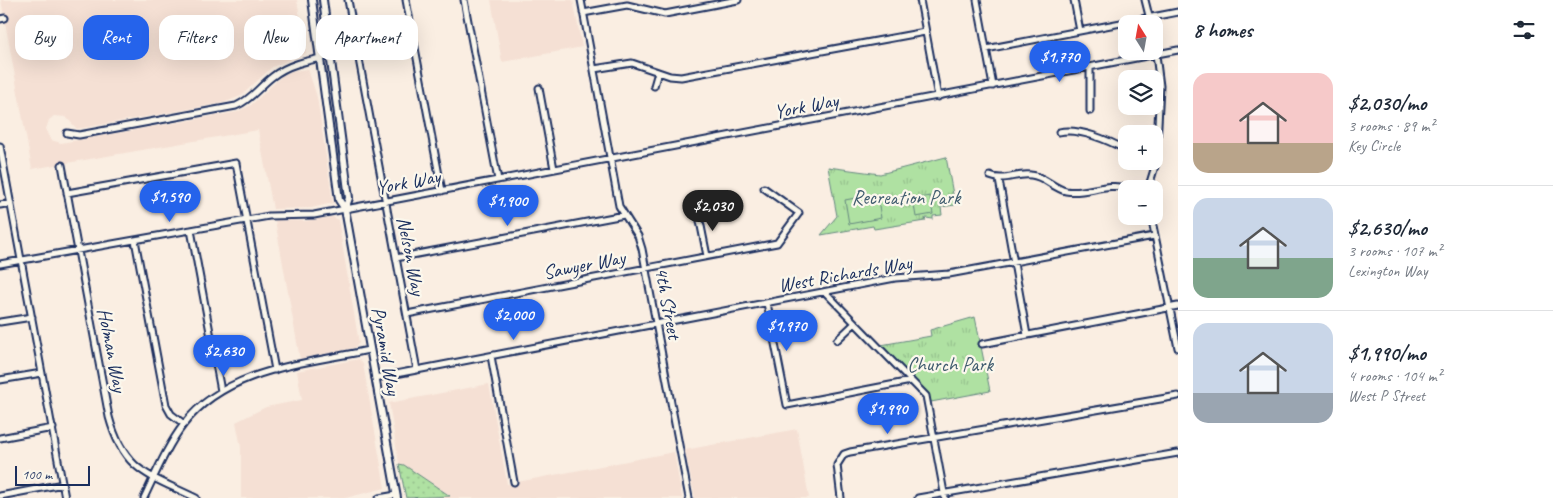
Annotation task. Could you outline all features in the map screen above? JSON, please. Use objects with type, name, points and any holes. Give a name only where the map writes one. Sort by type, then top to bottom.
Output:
[{"type":"main road","name":"Pyramid Way","points":[[312,0],[316,29]]},
{"type":"main road","name":"Pyramid Way","points":[[323,0],[325,15]]},
{"type":"main road","name":"Pyramid Way","points":[[320,60],[339,200],[345,209],[396,496]]},
{"type":"main road","name":"Pyramid Way","points":[[332,60],[349,198],[345,209]]},
{"type":"street","name":"Nelson Way","points":[[348,0],[417,370]]},
{"type":"street","points":[[406,0],[442,191]]},
{"type":"street","points":[[464,0],[498,180]]},
{"type":"street","name":"4th Street","points":[[581,0],[619,206],[641,243],[689,498]]},
{"type":"street","points":[[584,13],[634,5],[654,13],[665,14],[738,0]]},
{"type":"street","points":[[920,0],[938,97]]},
{"type":"street","points":[[978,0],[993,86]]},
{"type":"street","points":[[1074,0],[1080,31]]},
{"type":"street","points":[[1145,0],[1149,15]]},
{"type":"street","points":[[1161,15],[1178,12]]},
{"type":"street","points":[[986,49],[1118,23]]},
{"type":"street","points":[[594,69],[632,63],[670,76],[682,77],[926,32]]},
{"type":"street","name":"York Way","points":[[1163,53],[1178,50]]},
{"type":"street","points":[[67,133],[79,135],[236,106],[252,97],[281,71],[299,62],[316,59]]},
{"type":"street","name":"York Way","points":[[0,264],[270,216],[314,215],[1126,60]]},
{"type":"street","points":[[1157,125],[1160,86],[1158,60]]},
{"type":"street","points":[[1090,67],[1090,111]]},
{"type":"street","points":[[654,86],[658,72]]},
{"type":"street","points":[[538,88],[554,169]]},
{"type":"street","points":[[1059,132],[1066,130],[1104,139],[1118,146]]},
{"type":"street","points":[[0,147],[65,498]]},
{"type":"street","points":[[67,193],[236,163],[274,370]]},
{"type":"street","name":"Holman Way","points":[[62,165],[112,428],[129,461],[154,478],[196,498]]},
{"type":"street","points":[[990,176],[999,180],[1028,174],[1039,177],[1060,189],[1070,192],[1112,185],[1118,186]]},
{"type":"street","points":[[999,180],[1027,336]]},
{"type":"street","name":"Sawyer Way","points":[[406,314],[779,241],[799,213],[764,188]]},
{"type":"street","points":[[0,205],[11,203]]},
{"type":"street","points":[[698,211],[707,256]]},
{"type":"street","points":[[396,258],[624,214]]},
{"type":"street","points":[[1152,225],[1178,348]]},
{"type":"street","points":[[191,230],[221,391]]},
{"type":"street","name":"West Richards Way","points":[[375,378],[895,278],[967,271],[1154,236]]},
{"type":"street","points":[[135,240],[166,405],[171,414],[184,424]]},
{"type":"street","points":[[825,292],[928,399],[944,496]]},
{"type":"street","points":[[767,303],[787,405],[911,381]]},
{"type":"street","points":[[982,344],[1178,306]]},
{"type":"street","points":[[0,322],[32,317]]},
{"type":"street","points":[[837,340],[855,323]]},
{"type":"street","points":[[144,498],[184,424],[199,408],[221,391],[248,377],[369,350]]},
{"type":"street","points":[[491,356],[514,482]]},
{"type":"street","points":[[0,380],[42,373]]},
{"type":"street","points":[[841,498],[837,465],[844,454],[1178,396]]},
{"type":"street","points":[[0,438],[52,428]]},
{"type":"street","points":[[918,498],[944,496],[1007,483],[1178,454]]},
{"type":"street","points":[[0,496],[63,484]]},
{"type":"street","points":[[379,498],[396,496]]},
{"type":"shaded area","points":[[1,0],[297,0],[300,15],[244,15],[244,60],[289,60],[272,67],[241,96],[223,103],[77,129],[66,117],[54,116],[49,120],[46,129],[51,140],[61,143],[237,112],[251,105],[282,76],[292,71],[308,69],[317,97],[333,203],[311,208],[273,209],[258,130],[32,169]]},
{"type":"shaded area","points":[[491,0],[573,0],[582,47],[502,62]]},
{"type":"shaded area","points":[[333,217],[338,220],[359,343],[354,348],[300,359],[275,220],[305,221]]},
{"type":"shaded area","points":[[359,359],[363,364],[385,488],[345,498],[241,498],[241,447],[236,422],[266,407],[302,400],[297,371]]},
{"type":"shaded area","points":[[489,384],[507,484],[674,452],[682,498],[438,498],[449,495],[399,464],[389,403]]},
{"type":"shaded area","points":[[797,429],[809,498],[695,498],[685,450]]},
{"type":"green space","name":"Recreation Park","points":[[946,157],[955,205],[941,207],[942,215],[933,216],[933,219],[926,218],[925,221],[874,229],[873,226],[821,235],[837,216],[828,167],[880,174]]},
{"type":"green space","points":[[877,194],[881,218],[849,224],[845,200]]},
{"type":"green space","points":[[930,196],[933,214],[916,217],[913,199]]},
{"type":"green space","name":"Church Park","points":[[975,317],[990,391],[931,402],[928,393],[881,345],[931,336],[930,330]]},
{"type":"green space","points":[[399,464],[404,465],[450,496],[406,498]]}]
